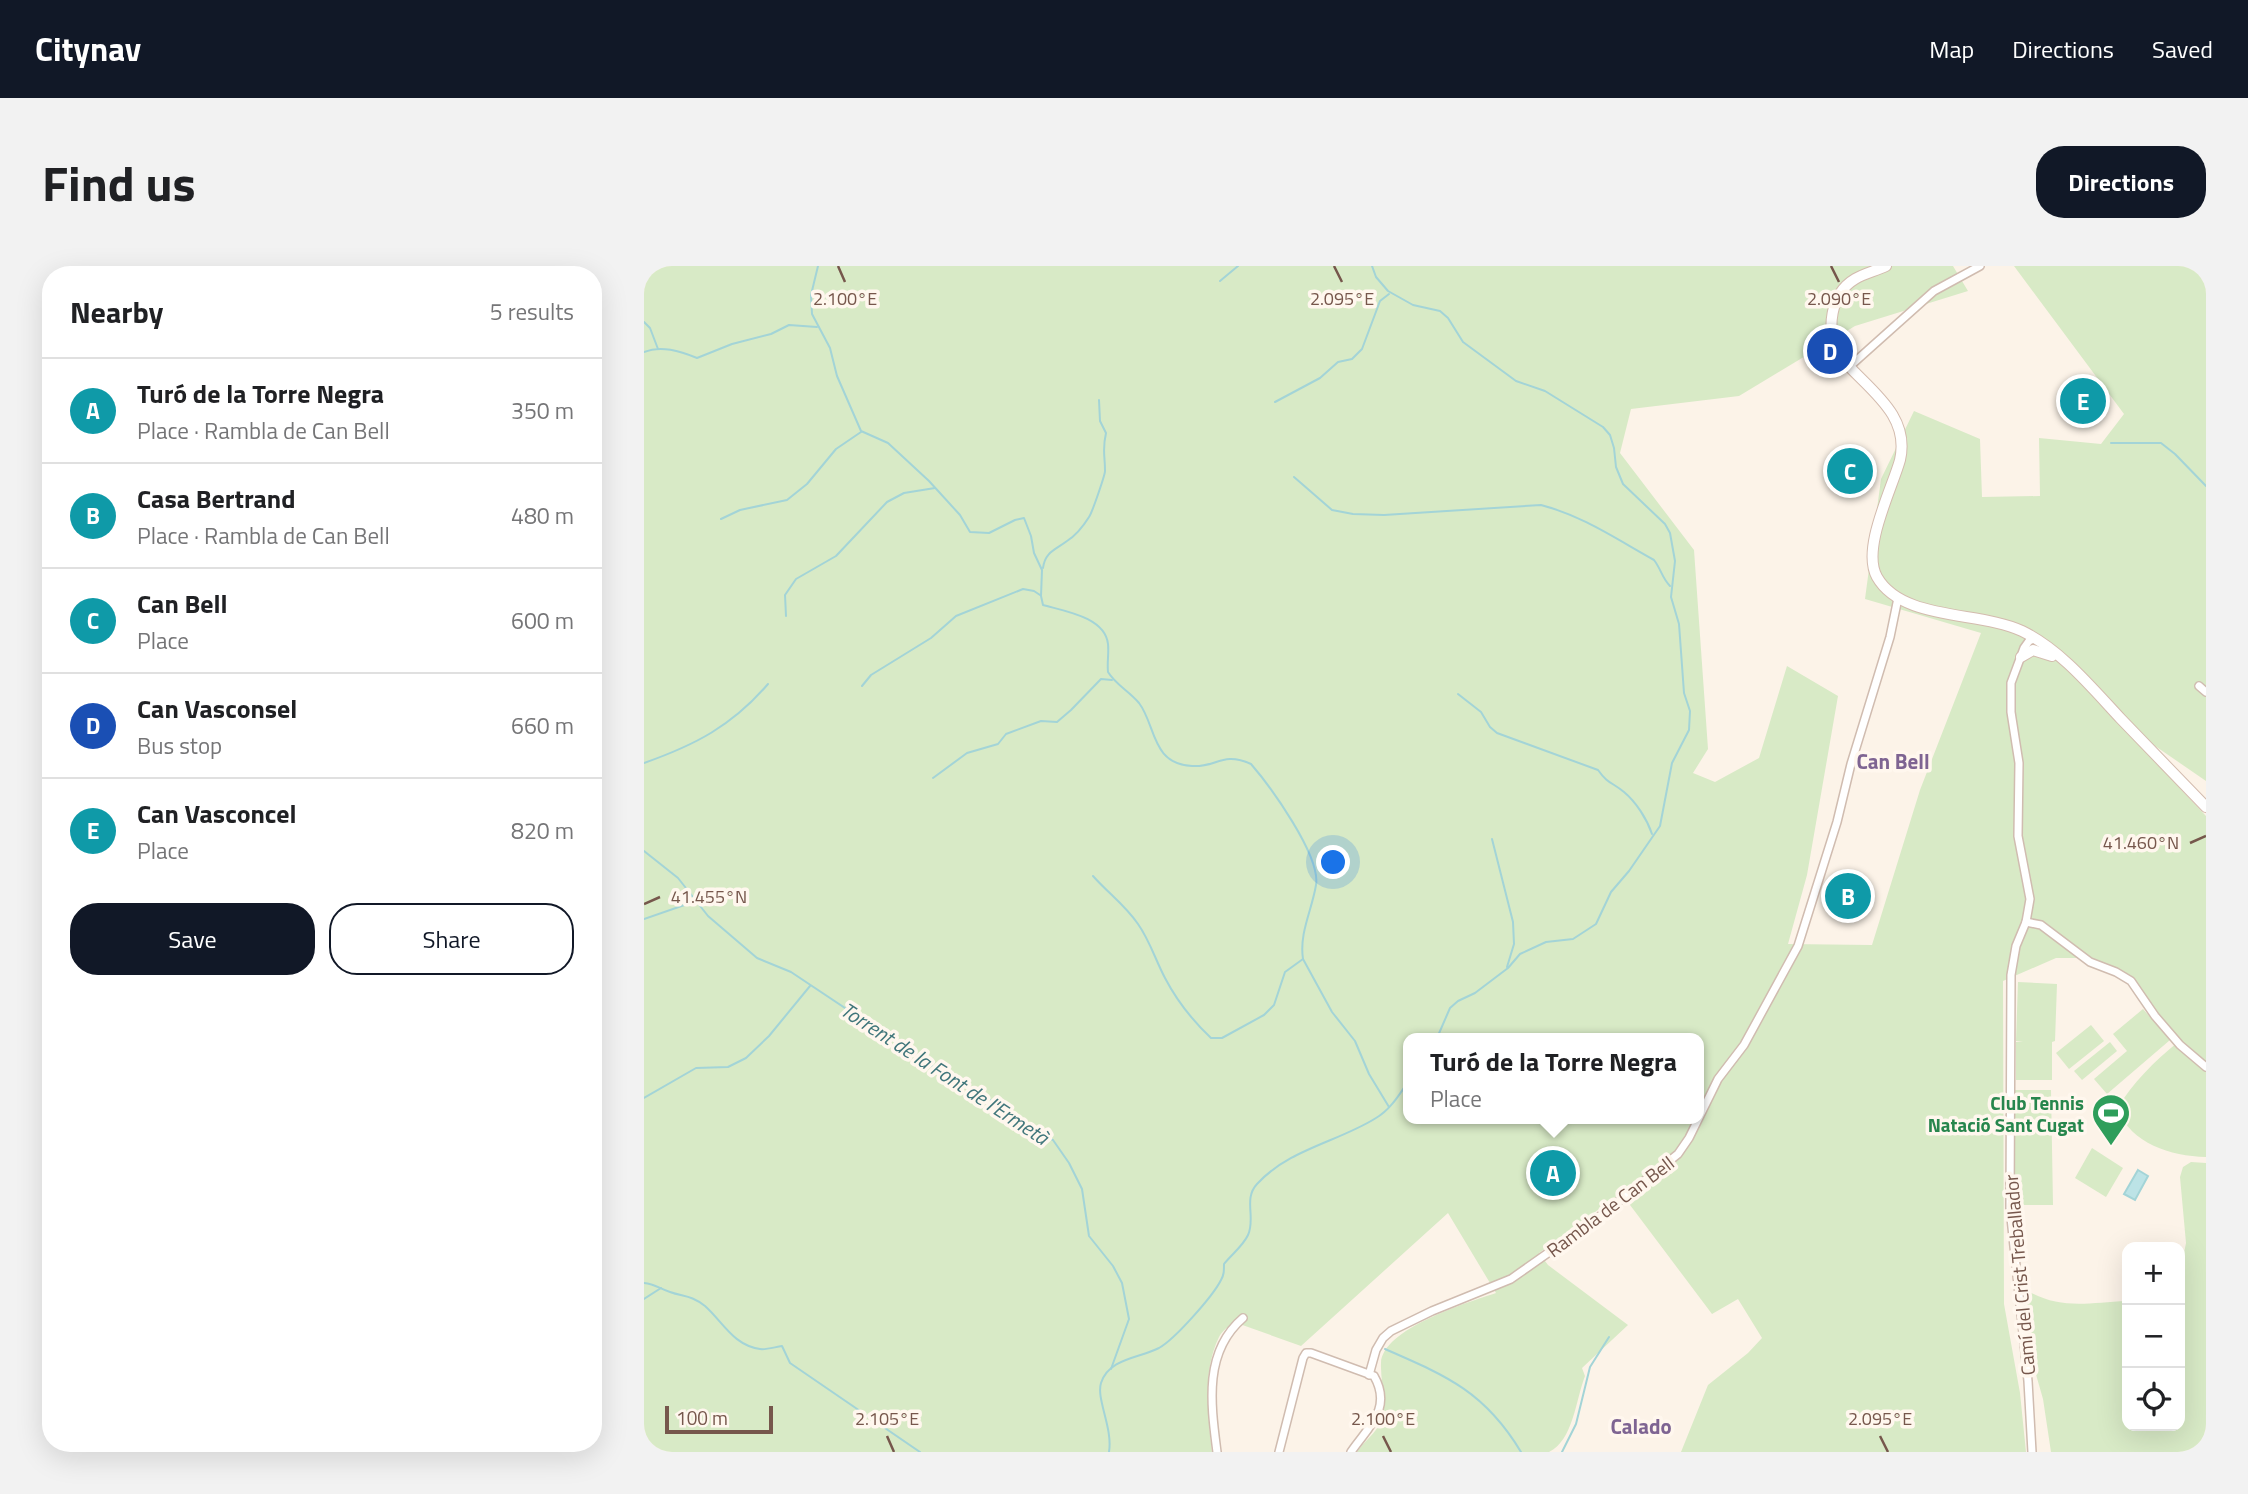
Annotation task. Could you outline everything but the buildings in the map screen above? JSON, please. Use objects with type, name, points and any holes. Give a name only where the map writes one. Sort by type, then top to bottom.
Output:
[{"type":"main road","points":[[1886,266],[1854,280],[1844,289],[1836,301],[1832,320],[1832,337],[1838,354],[1890,408],[1903,442],[1872,551],[1873,567],[1878,578],[1898,597],[1920,607],[1977,617],[2028,638],[2065,662],[2206,807]]},
{"type":"main road","points":[[2021,657],[2033,643],[2028,638]]},
{"type":"main road","points":[[2021,657],[2033,650],[2065,662]]},
{"type":"street","points":[[1849,367],[1934,291],[1980,266]]},
{"type":"street","name":"Rambla de Can Bell","points":[[1704,1107],[1718,1079],[1744,1045],[1798,946],[1837,822],[1851,764],[1890,637],[1898,597]]},
{"type":"street","name":"Camí del Crist Treballador","points":[[2021,657],[2014,671],[2011,696],[2019,763],[2018,836],[2031,899],[2026,922],[2016,946],[2011,975],[2010,1198],[2028,1381],[2032,1452]]},
{"type":"street","points":[[2199,686],[2206,692]]},
{"type":"street","points":[[2026,922],[2042,925],[2090,962],[2131,981],[2155,1016],[2180,1045],[2206,1067]]},
{"type":"street","name":"Rambla de Can Bell","points":[[1369,1375],[1376,1349],[1391,1331],[1518,1275],[1599,1217],[1678,1154],[1696,1124]]},
{"type":"street","points":[[1217,1452],[1212,1403],[1216,1362],[1222,1339],[1243,1318]]},
{"type":"street","points":[[1279,1452],[1306,1353],[1369,1375],[1377,1381],[1380,1408],[1375,1421],[1351,1452]]},
{"type":"green space","points":[[644,266],[1953,266],[1968,291],[1855,326],[1739,396],[1631,409],[1620,453],[1694,550],[1708,749],[1693,773],[1715,782],[1759,758],[1787,666],[1838,696],[1807,875],[1788,944],[1872,945],[1920,790],[1981,633],[1865,599],[1881,479],[1914,411],[1980,439],[1982,497],[2040,496],[2039,438],[2101,444],[2124,414],[2014,266],[2206,266],[2206,781],[2113,717],[2206,816],[2206,1157],[2179,1154],[2154,1146],[2132,1131],[2117,1109],[2144,1073],[2178,1042],[2131,981],[2090,962],[2094,958],[2056,958],[2003,981],[2004,1304],[2020,1393],[2026,1452],[1681,1452],[1708,1385],[1748,1353],[1762,1338],[1738,1299],[1712,1314],[1621,1193],[1539,1253],[1548,1265],[1628,1325],[1582,1368],[1585,1376],[1573,1418],[1557,1447],[1549,1452],[1357,1452],[1382,1419],[1384,1404],[1381,1363],[1385,1351],[1395,1339],[1428,1319],[1496,1293],[1448,1213],[1301,1346],[1234,1322],[1224,1331],[1214,1350],[1208,1379],[1212,1452],[644,1452]]},
{"type":"green space","points":[[2018,982],[2057,984],[2052,1080],[2016,1080],[2016,1042],[2023,1041],[2016,1041]]},
{"type":"green space","points":[[2143,1009],[2170,1040],[2107,1094],[2094,1079],[2127,1051],[2113,1034]]},
{"type":"green space","points":[[2091,1025],[2104,1041],[2069,1069],[2056,1053]]},
{"type":"green space","points":[[2110,1042],[2117,1051],[2082,1080],[2074,1071]]},
{"type":"green space","points":[[2015,1090],[2051,1090],[2053,1205],[2020,1205],[2014,1166]]},
{"type":"green space","points":[[2092,1148],[2123,1168],[2106,1197],[2075,1178]]},
{"type":"green space","points":[[2191,1162],[2206,1163],[2206,1452],[2051,1452],[2043,1399],[2033,1364],[2018,1285],[2045,1299],[2070,1304],[2122,1301],[2122,1431],[2185,1431],[2186,1243],[2180,1177],[2183,1167]]},
{"type":"water","points":[[2138,1170],[2148,1176],[2135,1200],[2124,1194]]},
{"type":"waterway","points":[[818,266],[811,295],[812,314],[830,348],[837,376],[861,431],[888,443],[929,481],[960,515],[970,532],[989,533],[1024,518],[1042,570],[1043,605],[1072,613],[1100,627],[1108,644],[1108,672],[1139,703],[1162,751],[1179,764],[1192,766],[1226,759],[1251,764],[1281,804],[1303,840],[1315,872],[1316,885],[1304,931],[1303,959],[1332,1012],[1355,1041],[1369,1074],[1389,1107]]},
{"type":"waterway","points":[[1220,281],[1238,266]]},
{"type":"waterway","points":[[1372,266],[1376,277],[1388,291],[1413,305],[1440,311],[1448,318],[1463,342],[1516,381],[1545,391],[1603,427],[1610,435],[1616,467],[1623,484],[1665,524],[1670,533],[1675,561],[1671,597],[1679,624],[1684,693],[1690,711],[1689,730],[1672,763],[1660,826],[1611,892],[1596,924],[1573,939],[1546,942],[1520,954],[1508,968],[1450,1008],[1439,1033]]},
{"type":"waterway","points":[[1275,402],[1320,378],[1338,362],[1352,359],[1362,349],[1380,301],[1389,294]]},
{"type":"waterway","points":[[644,322],[650,328],[658,349]]},
{"type":"waterway","points":[[644,352],[664,349],[697,358],[732,344],[771,334],[789,325],[817,327]]},
{"type":"waterway","points":[[1043,568],[1048,555],[1073,536],[1087,520],[1101,486],[1105,471],[1106,433],[1100,421],[1099,400]]},
{"type":"waterway","points":[[721,519],[740,510],[787,500],[807,484],[836,449],[861,432]]},
{"type":"waterway","points":[[2111,443],[2161,443],[2206,486]]},
{"type":"waterway","points":[[1294,477],[1332,510],[1353,514],[1384,515],[1541,505],[1585,522],[1654,560],[1670,586]]},
{"type":"waterway","points":[[786,616],[785,595],[796,579],[836,556],[887,502],[904,493],[935,488]]},
{"type":"waterway","points":[[862,686],[871,675],[931,638],[956,616],[1023,589],[1040,595]]},
{"type":"waterway","points":[[933,778],[967,753],[998,744],[1006,734],[1041,721],[1057,722],[1101,679],[1112,680]]},
{"type":"waterway","points":[[644,763],[680,749],[712,732],[741,712],[768,684]]},
{"type":"waterway","points":[[1458,694],[1481,712],[1497,733],[1598,770],[1633,801],[1652,834]]},
{"type":"waterway","points":[[1492,839],[1513,922],[1514,944],[1507,967]]},
{"type":"waterway","name":"Torrent de la Font de l'Ermetà","points":[[644,851],[678,878],[708,916],[757,958],[791,972],[941,1072],[994,1102],[1026,1127],[1053,1140],[1082,1189],[1089,1236],[1113,1266],[1122,1283],[1129,1319],[1111,1369]]},
{"type":"waterway","points":[[1093,876],[1138,924],[1175,995],[1211,1038],[1222,1038],[1264,1015],[1274,1005],[1285,972],[1303,959]]},
{"type":"waterway","points":[[644,919],[696,901]]},
{"type":"waterway","points":[[644,1098],[696,1068],[728,1067],[746,1058],[769,1036],[810,986]]},
{"type":"waterway","points":[[1109,1452],[1109,1433],[1100,1390],[1105,1375],[1118,1364],[1166,1343],[1184,1327],[1210,1296],[1222,1278],[1224,1264],[1248,1235],[1251,1196],[1257,1184],[1284,1162],[1381,1115],[1403,1089]]},
{"type":"waterway","points":[[644,1283],[700,1302],[735,1338],[751,1347],[762,1349],[782,1346],[790,1363],[920,1452]]},
{"type":"waterway","points":[[644,1299],[661,1288]]},
{"type":"waterway","points":[[1562,1452],[1576,1424],[1590,1367],[1609,1337]]},
{"type":"waterway","points":[[1385,1349],[1463,1388],[1493,1414],[1521,1452]]},
{"type":"place","name":"Can Vasconsel","points":[[1830,351]]},
{"type":"place","name":"Can Vasconcel","points":[[2083,401]]},
{"type":"place","name":"Can Bell","points":[[1850,471]]},
{"type":"place","name":"Casa Bertrand","points":[[1848,896]]},
{"type":"place","name":"Club Tennis Natació Sant Cugat","points":[[2111,1147]]},
{"type":"place","name":"Turó de la Torre Negra","points":[[1553,1173]]},
{"type":"district","name":"Can Bell","points":[[1893,761]]},
{"type":"district","name":"Calado","points":[[1641,1426]]}]
